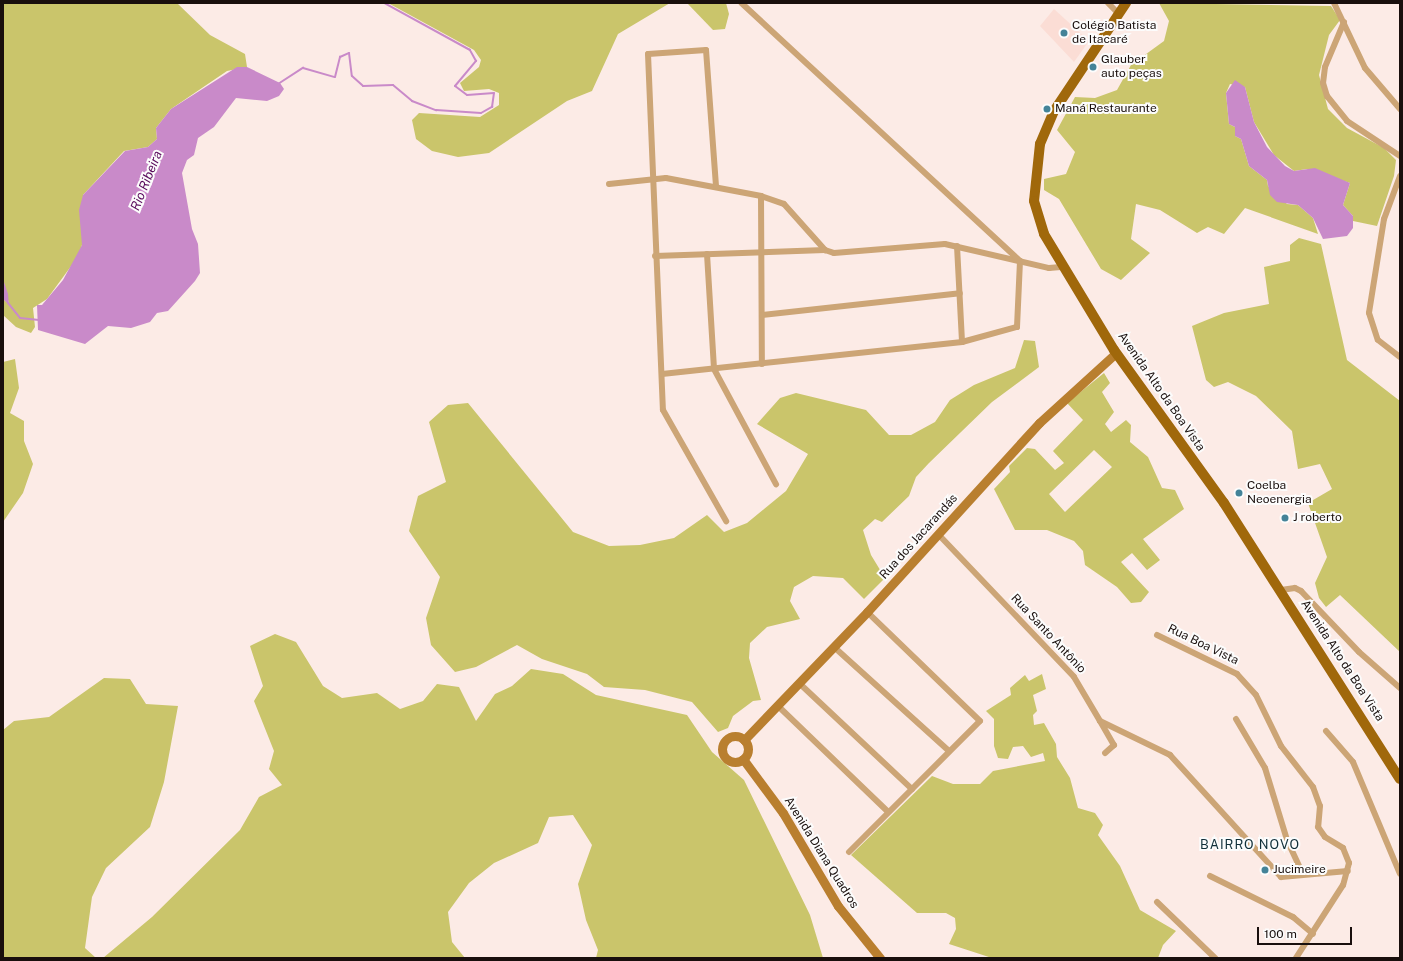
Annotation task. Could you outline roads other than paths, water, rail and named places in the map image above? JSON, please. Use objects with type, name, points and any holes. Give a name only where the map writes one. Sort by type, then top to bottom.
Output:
[{"type":"main road","name":"Avenida Alto da Boa Vista","points":[[1126,3],[1054,111],[1037,159],[1034,201],[1044,234],[1061,267],[1116,353],[1281,590],[1400,779]]},
{"type":"street","points":[[662,374],[962,342],[1017,327],[1020,261],[741,3]]},
{"type":"street","points":[[1108,3],[1119,14]]},
{"type":"street","points":[[1334,3],[1371,76],[1400,109]]},
{"type":"street","points":[[1344,22],[1324,67],[1323,83],[1327,96],[1347,121],[1400,156]]},
{"type":"street","points":[[716,186],[706,50],[648,54],[651,180],[664,410],[726,521]]},
{"type":"street","points":[[1400,176],[1384,219],[1369,314],[1378,340],[1400,357]]},
{"type":"street","points":[[609,184],[666,178],[716,186],[761,196],[784,204],[825,250],[834,254],[929,244],[958,246],[1049,268],[1061,267]]},
{"type":"street","points":[[761,196],[762,364]]},
{"type":"street","points":[[958,246],[962,342]]},
{"type":"street","points":[[655,256],[825,250]]},
{"type":"street","points":[[707,254],[714,369],[776,484]]},
{"type":"street","points":[[762,315],[960,293]]},
{"type":"street","name":"Rua dos Jacarandás","points":[[744,740],[867,612],[1039,424],[1116,353]]},
{"type":"street","name":"Rua Santo Antônio","points":[[938,534],[1074,677],[1114,745],[1105,753]]},
{"type":"street","points":[[1281,590],[1295,588],[1302,592],[1359,652],[1400,688]]},
{"type":"street","points":[[849,852],[980,721],[867,612]]},
{"type":"street","name":"Rua Boa Vista","points":[[1157,635],[1237,674],[1256,695],[1281,746],[1307,775],[1320,806],[1318,827],[1326,837],[1343,848],[1349,863],[1348,871]]},
{"type":"street","points":[[834,647],[949,752]]},
{"type":"street","points":[[798,683],[912,789]]},
{"type":"street","points":[[777,704],[888,812]]},
{"type":"street","points":[[1236,719],[1265,768],[1287,840],[1303,874]]},
{"type":"street","points":[[1100,720],[1170,755],[1281,877],[1348,871]]},
{"type":"street","points":[[1326,731],[1353,762],[1400,874]]},
{"type":"street","points":[[730,737],[744,740],[748,750],[743,759],[729,761],[722,748],[730,737]]},
{"type":"street","name":"Avenida Diana Quadros","points":[[743,759],[783,813],[838,906],[880,958]]},
{"type":"street","points":[[1296,958],[1313,934],[1348,871]]},
{"type":"street","points":[[1210,876],[1293,917],[1313,934]]},
{"type":"street","points":[[1157,902],[1215,958]]},
{"type":"water","points":[[237,67],[247,67],[280,83],[284,89],[279,96],[267,101],[236,98],[214,127],[198,138],[194,155],[187,160],[182,173],[192,229],[198,244],[200,273],[195,281],[168,311],[157,313],[150,322],[131,328],[108,326],[85,344],[38,330],[37,305],[42,305],[63,280],[82,245],[79,210],[83,195],[125,151],[148,147],[157,139],[156,128],[171,109]]},
{"type":"water","points":[[1235,80],[1245,87],[1254,122],[1267,147],[1285,166],[1294,171],[1315,168],[1350,183],[1343,205],[1353,216],[1353,228],[1347,236],[1323,239],[1313,218],[1298,205],[1277,202],[1270,195],[1267,180],[1249,166],[1241,139],[1235,136],[1235,127],[1229,124],[1226,93]]},
{"type":"water","points":[[3,279],[8,294],[9,305],[3,299]]},
{"type":"waterway","name":"Rio Ribeira","points":[[278,84],[303,68],[335,77],[340,57],[349,53],[352,76],[363,86],[393,85],[412,101],[436,110],[481,113],[492,107],[494,93],[467,95],[455,86],[476,61],[470,50],[384,3]]},
{"type":"waterway","name":"Rio Ribeira","points":[[8,303],[20,318],[39,320]]},
{"type":"place","name":"Colégio Batista de Itacaré","points":[[1064,33]]},
{"type":"place","name":"Glauber auto peças","points":[[1093,67]]},
{"type":"place","name":"Maná Restaurante","points":[[1047,109]]},
{"type":"place","name":"Coelba Neoenergia","points":[[1239,493]]},
{"type":"place","name":"J roberto","points":[[1285,518]]},
{"type":"place","name":"Jucimeire","points":[[1265,870]]},
{"type":"district","name":"BAIRRO NOVO","points":[[1250,845]]}]
